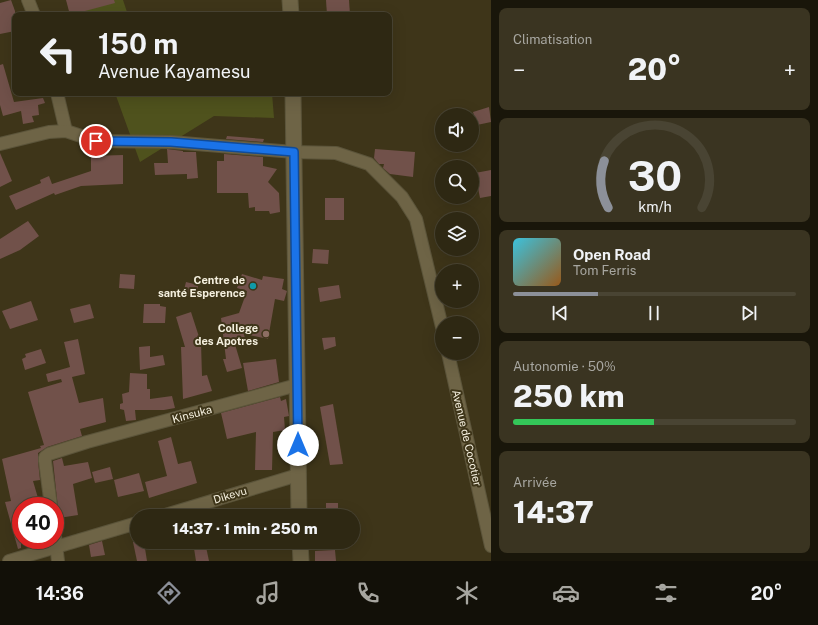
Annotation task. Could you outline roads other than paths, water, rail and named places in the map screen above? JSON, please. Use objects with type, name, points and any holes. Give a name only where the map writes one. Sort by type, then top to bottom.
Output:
[{"type":"street","points":[[28,0],[33,12]]},
{"type":"street","points":[[290,0],[291,12]]},
{"type":"street","points":[[58,96],[66,131]]},
{"type":"street","points":[[293,96],[299,509]]},
{"type":"street","points":[[0,144],[49,132],[66,131],[96,141],[171,142],[294,152],[336,153],[369,164],[402,197],[416,219],[439,316]]},
{"type":"street","name":"Avenue de Cocotier","points":[[450,360],[491,546]]},
{"type":"street","name":"Kinsuka","points":[[50,497],[45,457],[87,442],[297,385]]},
{"type":"street","name":"Dikevu","points":[[185,509],[298,475]]},
{"type":"street","points":[[64,539],[130,525]]},
{"type":"street","points":[[9,561],[37,549]]},
{"type":"street","points":[[57,549],[58,561]]},
{"type":"street","points":[[300,549],[301,561]]},
{"type":"place","name":"Centre de santé Esperence","points":[[253,286]]},
{"type":"place","name":"College des Apotres","points":[[266,334]]}]
